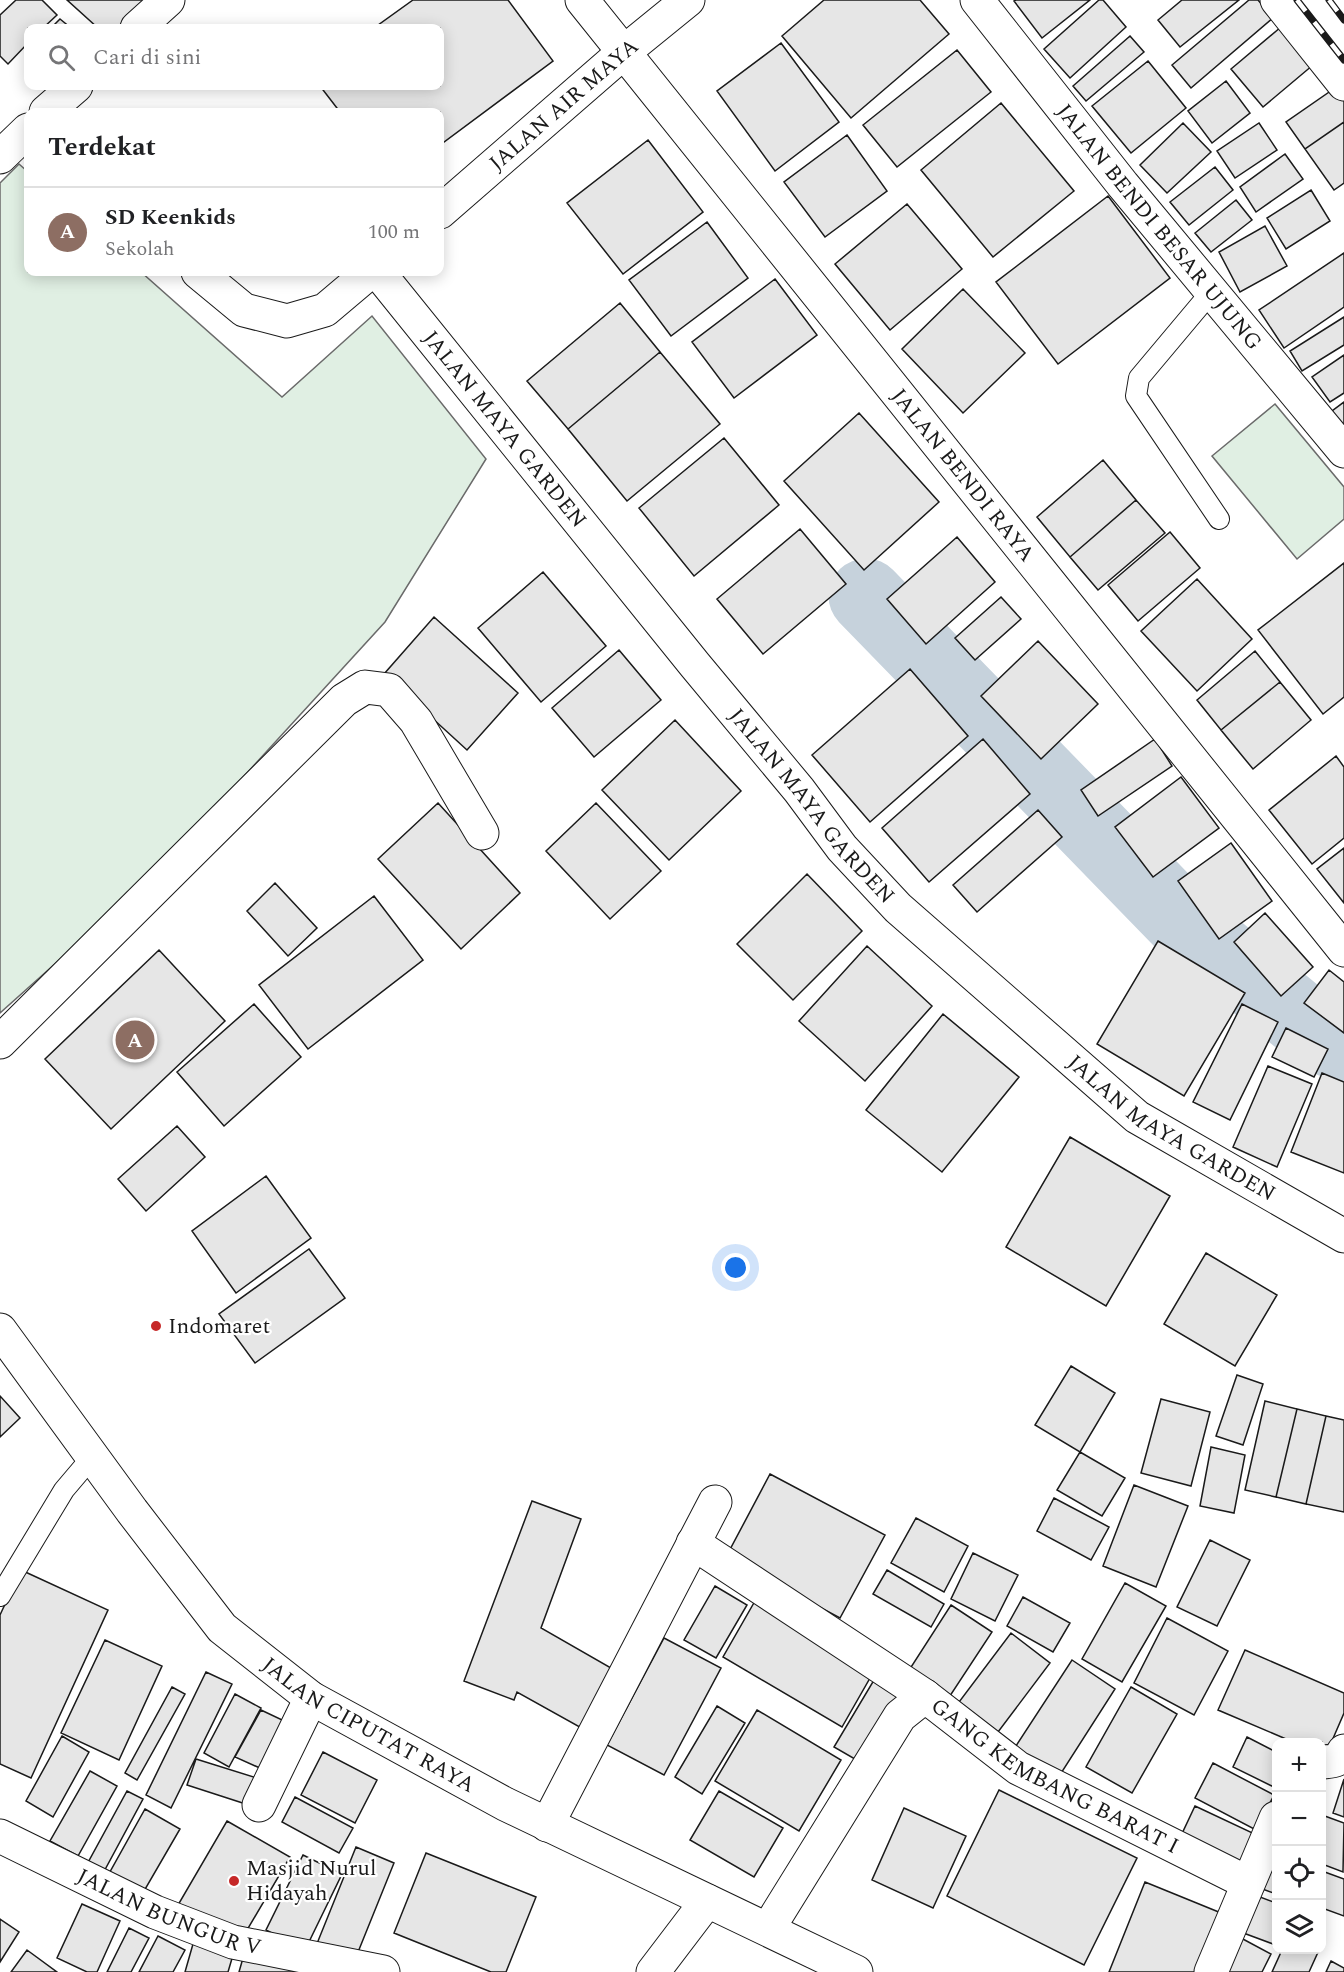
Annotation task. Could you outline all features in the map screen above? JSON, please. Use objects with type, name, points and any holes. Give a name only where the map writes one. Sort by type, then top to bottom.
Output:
[{"type":"street","points":[[141,24],[168,0]]},
{"type":"street","name":"JALAN BENDI RAYA","points":[[582,0],[1344,950]]},
{"type":"street","name":"JALAN AIR MAYA","points":[[444,208],[624,51],[688,0]]},
{"type":"street","name":"JALAN BENDI BESAR UJUNG","points":[[977,0],[1123,185],[1344,451]]},
{"type":"street","points":[[1277,0],[1344,84]]},
{"type":"street","points":[[51,108],[71,90]]},
{"type":"street","points":[[0,157],[24,135]]},
{"type":"street","points":[[203,276],[244,310],[287,321],[325,310],[365,276]]},
{"type":"street","name":"JALAN MAYA GARDEN","points":[[381,276],[694,665],[799,790],[842,848],[898,908],[1137,1117],[1344,1236]]},
{"type":"street","points":[[0,1042],[344,700],[365,687],[389,690],[416,721],[482,833]]},
{"type":"street","name":"JALAN CIPUTAT RAYA","points":[[0,1330],[92,1457],[222,1628],[311,1698],[547,1825],[856,1972]]},
{"type":"street","points":[[547,1825],[714,1502]]},
{"type":"street","points":[[693,1543],[925,1696]]},
{"type":"street","name":"GANG KEMBANG BARAT I","points":[[768,1929],[900,1716],[925,1696],[1018,1768],[1248,1883]]},
{"type":"street","points":[[259,1805],[311,1698]]},
{"type":"street","points":[[1326,1762],[1341,1758],[1344,1751]]},
{"type":"street","points":[[1211,1972],[1272,1827]]},
{"type":"street","name":"JALAN BUNGUR V","points":[[0,1836],[169,1918],[232,1942],[346,1969],[383,1972]]},
{"type":"street","points":[[653,1972],[706,1901]]},
{"type":"lane","points":[[1212,291],[1139,378],[1136,396],[1219,519]]},
{"type":"lane","points":[[0,1596],[64,1490],[92,1457]]},
{"type":"green space","points":[[19,164],[24,168],[24,276],[146,276],[282,397],[372,316],[486,459],[385,622],[150,879],[0,1013],[0,183]]},
{"type":"green space","points":[[1275,404],[1344,487],[1344,519],[1297,559],[1212,456]]},
{"type":"building","points":[[16,0],[42,0],[57,15],[47,24],[24,24],[24,47],[8,64],[0,56],[0,15]]},
{"type":"building","points":[[67,0],[146,0],[124,24],[94,24]]},
{"type":"building","points":[[413,0],[508,0],[553,61],[444,142],[444,108],[337,108],[323,90],[444,90],[444,24],[380,24]]},
{"type":"building","points":[[824,0],[920,0],[949,34],[851,118],[782,36]]},
{"type":"building","points":[[1090,0],[1042,38],[1014,1]]},
{"type":"building","points":[[1099,0],[1103,0],[1126,27],[1070,78],[1044,49]]},
{"type":"building","points":[[1182,0],[1239,0],[1180,47],[1158,20]]},
{"type":"building","points":[[1249,0],[1258,0],[1273,18],[1191,88],[1172,65]]},
{"type":"building","points":[[60,19],[66,24],[55,24]]},
{"type":"building","points":[[1281,27],[1313,65],[1263,107],[1231,69]]},
{"type":"building","points":[[1130,36],[1144,52],[1086,101],[1073,86]]},
{"type":"building","points":[[781,43],[839,122],[775,171],[717,91]]},
{"type":"building","points":[[957,50],[991,92],[897,167],[863,125]]},
{"type":"building","points":[[1148,61],[1186,108],[1131,153],[1092,106]]},
{"type":"building","points":[[1226,81],[1250,113],[1212,143],[1188,111]]},
{"type":"building","points":[[1335,88],[1344,101],[1344,122],[1305,149],[1286,122]]},
{"type":"building","points":[[1001,103],[1074,191],[993,257],[921,170]]},
{"type":"building","points":[[1344,122],[1344,183],[1334,190],[1305,149]]},
{"type":"building","points":[[1183,123],[1211,152],[1167,193],[1140,165]]},
{"type":"building","points":[[1259,123],[1277,150],[1235,178],[1217,151]]},
{"type":"building","points":[[847,135],[887,191],[825,237],[784,182]]},
{"type":"building","points":[[648,140],[703,212],[623,274],[567,203]]},
{"type":"building","points":[[1285,154],[1303,179],[1256,212],[1240,187]]},
{"type":"building","points":[[1215,167],[1233,190],[1189,225],[1170,202]]},
{"type":"building","points":[[1311,190],[1330,221],[1286,249],[1267,218]]},
{"type":"building","points":[[1108,196],[1170,278],[1058,364],[996,282]]},
{"type":"building","points":[[1236,200],[1252,220],[1211,252],[1195,233]]},
{"type":"building","points":[[907,204],[962,269],[890,330],[835,264]]},
{"type":"building","points":[[707,222],[748,278],[671,336],[629,280]]},
{"type":"building","points":[[1265,226],[1287,266],[1240,292],[1219,252]]},
{"type":"building","points":[[1344,253],[1344,307],[1284,348],[1259,310]]},
{"type":"building","points":[[775,279],[817,335],[734,398],[692,342]]},
{"type":"building","points":[[963,289],[1025,353],[963,413],[902,349]]},
{"type":"building","points":[[620,303],[660,352],[568,429],[527,381]]},
{"type":"building","points":[[1344,317],[1344,345],[1302,371],[1290,351]]},
{"type":"building","points":[[660,352],[720,424],[627,501],[568,429]]},
{"type":"building","points":[[1344,355],[1344,393],[1330,402],[1312,377]]},
{"type":"building","points":[[1344,402],[1344,429],[1332,411]]},
{"type":"building","points":[[859,413],[939,502],[864,570],[784,481]]},
{"type":"building","points":[[724,438],[779,505],[694,576],[639,508]]},
{"type":"building","points":[[1103,460],[1136,500],[1070,557],[1037,517]]},
{"type":"building","points":[[1136,500],[1165,533],[1098,590],[1070,557]]},
{"type":"building","points":[[800,529],[846,584],[763,654],[717,599]]},
{"type":"building","points":[[1170,532],[1200,568],[1138,621],[1108,585]]},
{"type":"building","points":[[957,537],[995,582],[926,644],[887,599]]},
{"type":"building","points":[[1344,563],[1344,697],[1323,714],[1258,630]]},
{"type":"building","points":[[543,572],[606,646],[541,702],[478,628]]},
{"type":"building","points":[[1197,579],[1252,639],[1197,691],[1141,631]]},
{"type":"building","points":[[1001,597],[1021,619],[975,660],[955,638]]},
{"type":"building","points":[[434,617],[518,693],[467,750],[384,674]]},
{"type":"building","points":[[1038,641],[1098,704],[1041,759],[981,696]]},
{"type":"building","points":[[619,650],[661,700],[594,757],[552,708]]},
{"type":"building","points":[[1255,651],[1280,682],[1221,730],[1197,700]]},
{"type":"building","points":[[910,669],[968,736],[870,822],[812,755]]},
{"type":"building","points":[[1280,682],[1311,720],[1253,769],[1221,730]]},
{"type":"building","points":[[675,720],[741,791],[669,860],[602,790]]},
{"type":"building","points":[[983,739],[1030,794],[929,882],[882,828]]},
{"type":"building","points":[[1155,739],[1172,766],[1098,816],[1081,790]]},
{"type":"building","points":[[1336,756],[1344,767],[1344,838],[1312,864],[1269,810]]},
{"type":"building","points":[[1181,777],[1219,828],[1153,877],[1115,827]]},
{"type":"building","points":[[438,803],[520,893],[461,949],[378,859]]},
{"type":"building","points":[[596,803],[661,871],[610,919],[546,851]]},
{"type":"building","points":[[1038,810],[1062,837],[977,912],[953,885]]},
{"type":"building","points":[[1231,843],[1272,901],[1219,939],[1178,881]]},
{"type":"building","points":[[1344,848],[1344,903],[1317,869]]},
{"type":"building","points":[[807,874],[862,931],[793,1000],[737,944]]},
{"type":"building","points":[[275,883],[317,928],[288,956],[247,911]]},
{"type":"building","points":[[374,896],[423,960],[308,1049],[259,985]]},
{"type":"building","points":[[1265,913],[1313,967],[1281,996],[1234,942]]},
{"type":"building","points":[[1158,941],[1245,993],[1184,1096],[1097,1044]]},
{"type":"building","points":[[867,946],[932,1006],[865,1081],[799,1021]]},
{"type":"building","points":[[159,950],[225,1021],[111,1129],[45,1059]]},
{"type":"building","points":[[1329,970],[1344,982],[1344,1033],[1304,1003]]},
{"type":"building","points":[[254,1004],[301,1057],[224,1126],[177,1072]]},
{"type":"building","points":[[1242,1004],[1278,1022],[1230,1120],[1193,1102]]},
{"type":"building","points":[[943,1014],[1019,1077],[942,1172],[866,1110]]},
{"type":"building","points":[[1286,1028],[1328,1049],[1314,1077],[1272,1057]]},
{"type":"building","points":[[1268,1066],[1312,1084],[1277,1167],[1233,1147]]},
{"type":"building","points":[[1322,1073],[1344,1082],[1344,1173],[1291,1152]]},
{"type":"building","points":[[177,1126],[205,1157],[146,1211],[118,1179]]},
{"type":"building","points":[[1070,1137],[1170,1196],[1106,1306],[1006,1247]]},
{"type":"building","points":[[266,1176],[311,1238],[236,1293],[192,1231]]},
{"type":"building","points":[[309,1249],[345,1298],[255,1363],[219,1314]]},
{"type":"building","points":[[1206,1253],[1277,1295],[1235,1366],[1164,1324]]},
{"type":"building","points":[[1071,1366],[1115,1393],[1080,1452],[1035,1425]]},
{"type":"building","points":[[1237,1375],[1263,1384],[1243,1445],[1216,1436]]},
{"type":"building","points":[[0,1396],[20,1418],[0,1437]]},
{"type":"building","points":[[1161,1399],[1210,1412],[1191,1486],[1141,1473]]},
{"type":"building","points":[[1265,1401],[1297,1409],[1276,1497],[1245,1490]]},
{"type":"building","points":[[1297,1409],[1326,1416],[1306,1504],[1276,1497]]},
{"type":"building","points":[[1326,1416],[1344,1420],[1344,1512],[1306,1504]]},
{"type":"building","points":[[1211,1447],[1245,1455],[1234,1513],[1200,1506]]},
{"type":"building","points":[[1080,1452],[1125,1478],[1102,1516],[1057,1490]]},
{"type":"building","points":[[770,1474],[885,1535],[840,1618],[726,1557]]},
{"type":"building","points":[[1134,1485],[1188,1506],[1156,1587],[1103,1566]]},
{"type":"building","points":[[1054,1498],[1109,1527],[1091,1560],[1037,1531]]},
{"type":"building","points":[[532,1501],[581,1519],[541,1628],[618,1672],[585,1730],[517,1692],[514,1700],[464,1681]]},
{"type":"building","points":[[916,1518],[968,1546],[944,1592],[891,1563]]},
{"type":"building","points":[[1210,1540],[1250,1560],[1217,1626],[1177,1607]]},
{"type":"building","points":[[973,1553],[1018,1575],[995,1621],[951,1599]]},
{"type":"building","points":[[21,1570],[108,1610],[31,1778],[0,1764],[0,1615]]},
{"type":"building","points":[[887,1570],[944,1604],[931,1627],[873,1594]]},
{"type":"building","points":[[1125,1583],[1166,1606],[1122,1682],[1082,1659]]},
{"type":"building","points":[[715,1586],[747,1605],[716,1658],[684,1640]]},
{"type":"building","points":[[1023,1597],[1070,1623],[1053,1652],[1007,1626]]},
{"type":"building","points":[[755,1601],[874,1671],[842,1727],[723,1657]]},
{"type":"building","points":[[951,1605],[992,1632],[944,1705],[904,1678]]},
{"type":"building","points":[[1167,1618],[1228,1651],[1194,1715],[1134,1683]]},
{"type":"building","points":[[1011,1633],[1050,1663],[995,1736],[956,1706]]},
{"type":"building","points":[[664,1638],[721,1668],[664,1775],[607,1745]]},
{"type":"building","points":[[105,1640],[162,1666],[119,1760],[61,1733]]},
{"type":"building","points":[[1245,1650],[1344,1693],[1344,1713],[1326,1755],[1326,1738],[1284,1738],[1218,1710]]},
{"type":"building","points":[[1072,1660],[1115,1689],[1058,1778],[1014,1749]]},
{"type":"building","points":[[206,1672],[232,1684],[171,1808],[146,1795]]},
{"type":"building","points":[[874,1680],[900,1695],[860,1762],[834,1747]]},
{"type":"building","points":[[172,1687],[185,1694],[137,1780],[125,1773]]},
{"type":"building","points":[[1131,1687],[1177,1714],[1132,1793],[1086,1767]]},
{"type":"building","points":[[235,1694],[261,1708],[229,1767],[204,1753]]},
{"type":"building","points":[[717,1706],[745,1723],[702,1794],[675,1777]]},
{"type":"building","points":[[261,1710],[295,1726],[271,1773],[235,1757]]},
{"type":"building","points":[[757,1710],[841,1760],[799,1831],[715,1781]]},
{"type":"building","points":[[62,1736],[89,1752],[53,1817],[26,1801]]},
{"type":"building","points":[[1247,1737],[1272,1750],[1272,1786],[1233,1767]]},
{"type":"building","points":[[323,1752],[377,1780],[355,1823],[301,1795]]},
{"type":"building","points":[[196,1759],[263,1780],[255,1807],[187,1785]]},
{"type":"building","points":[[1213,1763],[1272,1794],[1272,1799],[1256,1830],[1195,1798]]},
{"type":"building","points":[[90,1771],[117,1786],[78,1856],[50,1841]]},
{"type":"building","points":[[1344,1779],[1344,1817],[1333,1813]]},
{"type":"building","points":[[999,1790],[1137,1858],[1084,1965],[947,1896]]},
{"type":"building","points":[[127,1791],[143,1799],[101,1877],[85,1868]]},
{"type":"building","points":[[719,1791],[783,1828],[754,1877],[690,1840]]},
{"type":"building","points":[[295,1797],[353,1828],[339,1853],[282,1822]]},
{"type":"building","points":[[1195,1806],[1259,1836],[1244,1869],[1179,1840]]},
{"type":"building","points":[[904,1808],[966,1836],[933,1908],[872,1880]]},
{"type":"building","points":[[145,1809],[180,1829],[140,1898],[106,1879]]},
{"type":"building","points":[[1326,1816],[1344,1823],[1343,1872],[1326,1866]]},
{"type":"building","name":"Masjid Nurul Hidayah","points":[[227,1821],[290,1857],[240,1942],[178,1905]]},
{"type":"building","points":[[356,1847],[394,1863],[354,1962],[316,1946]]},
{"type":"building","points":[[426,1853],[536,1897],[506,1972],[491,1972],[394,1933]]},
{"type":"building","points":[[303,1855],[342,1874],[305,1950],[266,1930]]},
{"type":"building","points":[[1272,1863],[1272,1893],[1257,1887]]},
{"type":"building","points":[[1326,1872],[1344,1879],[1344,1916],[1326,1909]]},
{"type":"building","points":[[1145,1882],[1226,1915],[1203,1972],[1109,1972]]},
{"type":"building","points":[[1252,1894],[1272,1902],[1272,1944],[1238,1931]]},
{"type":"building","points":[[82,1904],[120,1921],[97,1972],[87,1972],[57,1958]]},
{"type":"building","points":[[0,1919],[19,1932],[0,1962]]},
{"type":"building","points":[[129,1928],[149,1938],[131,1972],[107,1972]]},
{"type":"building","points":[[158,1936],[185,1950],[173,1972],[139,1972]]},
{"type":"building","points":[[1241,1938],[1271,1954],[1262,1972],[1223,1972]]},
{"type":"building","points":[[193,1944],[233,1955],[228,1972],[185,1972]]},
{"type":"building","points":[[27,1950],[57,1972],[11,1972]]},
{"type":"building","points":[[1280,1954],[1317,1954],[1309,1972],[1272,1972]]},
{"type":"building","points":[[243,1958],[299,1972],[239,1972]]},
{"type":"building","points":[[1331,1961],[1344,1968],[1344,1972],[1326,1972]]},
{"type":"waterway","points":[[866,596],[1185,924],[1317,1033],[1344,1046]]},
{"type":"railway","points":[[1297,0],[1344,60]]},
{"type":"railway","points":[[1329,0],[1344,20]]},
{"type":"place","name":"SD Keenkids","points":[[135,1040]]},
{"type":"place","name":"Indomaret","points":[[156,1326]]},
{"type":"place","name":"Masjid Nurul Hidayah","points":[[234,1881]]}]
